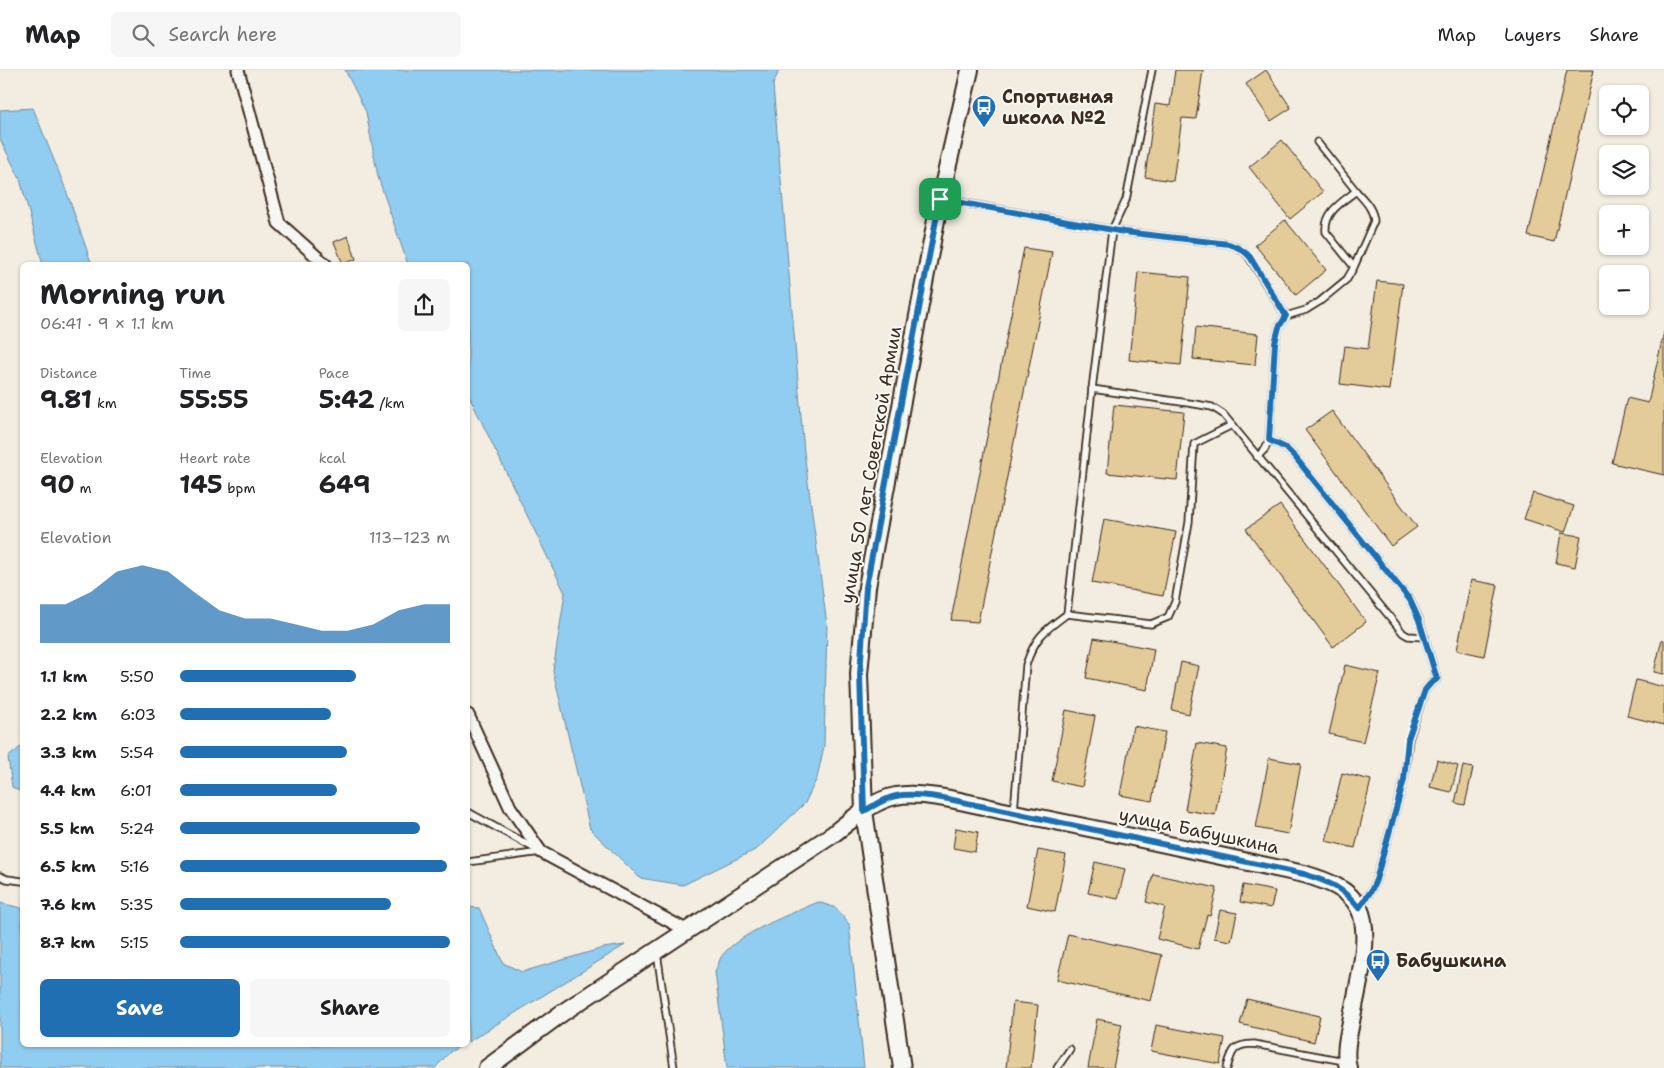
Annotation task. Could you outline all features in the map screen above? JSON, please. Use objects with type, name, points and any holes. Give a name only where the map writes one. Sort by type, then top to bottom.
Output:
[{"type":"street","points":[[238,70],[279,223],[323,262]]},
{"type":"street","name":"улица 50 лет Советской Армии","points":[[902,1068],[864,811],[860,674],[866,587],[940,199],[970,70]]},
{"type":"street","points":[[470,719],[510,806],[541,852],[688,931]]},
{"type":"street","name":"улица Бабушкина","points":[[487,1068],[562,1013],[832,835],[864,811],[896,796],[933,796],[1304,874],[1328,882],[1338,888],[1348,895],[1359,908]]},
{"type":"street","points":[[1347,1064],[1347,1043],[1365,945],[1364,928],[1359,908]]},
{"type":"lane","points":[[1067,614],[1112,230],[1126,200],[1152,70]]},
{"type":"lane","points":[[1257,457],[1265,449],[1269,440],[1275,343],[1279,327],[1286,316],[1306,310],[1347,279],[1354,268],[1374,220],[1374,212],[1317,142]]},
{"type":"lane","points":[[1354,268],[1326,232],[1325,225],[1332,210],[1356,191]]},
{"type":"lane","points":[[940,199],[1112,230],[1236,246],[1250,257],[1286,316]]},
{"type":"lane","points":[[1092,389],[1212,407],[1222,414],[1403,633],[1408,636],[1425,637]]},
{"type":"lane","points":[[1014,812],[1026,665],[1030,652],[1044,631],[1067,614],[1151,624],[1168,617],[1175,602],[1189,522],[1194,444],[1232,425]]},
{"type":"lane","points":[[1269,440],[1286,448],[1295,457],[1404,591],[1419,620],[1437,679],[1425,690],[1408,739],[1404,780],[1376,880],[1359,908]]},
{"type":"lane","points":[[470,813],[541,852]]},
{"type":"lane","points":[[470,862],[541,852]]},
{"type":"lane","points":[[0,876],[7,880],[20,881]]},
{"type":"lane","points":[[657,951],[674,1068]]},
{"type":"lane","points":[[1227,1068],[1230,1056],[1234,1050],[1243,1044],[1254,1044],[1347,1064]]},
{"type":"lane","points":[[1057,1068],[1070,1049]]},
{"type":"water","points":[[345,70],[779,70],[773,85],[804,452],[827,625],[824,746],[817,778],[805,803],[757,849],[683,885],[640,878],[590,829],[553,671],[565,593],[470,398],[470,262],[407,262],[378,177],[366,112]]},
{"type":"water","points":[[33,108],[66,190],[91,262],[42,262],[20,179],[0,139],[0,110]]},
{"type":"water","points":[[20,748],[20,792],[12,787],[8,757]]},
{"type":"water","points":[[818,902],[836,908],[849,924],[864,1068],[727,1068],[715,972],[721,957],[729,948],[752,932]]},
{"type":"water","points":[[0,903],[20,908],[20,1047],[459,1047],[450,1052],[435,1068],[0,1068]]},
{"type":"water","points":[[470,907],[479,908],[503,963],[522,972],[603,948],[625,945],[470,1041]]},
{"type":"building","points":[[1175,70],[1203,70],[1196,119],[1182,118],[1173,181],[1145,177],[1155,104],[1170,106]]},
{"type":"building","points":[[1266,70],[1291,108],[1271,121],[1246,84]]},
{"type":"building","points":[[1567,70],[1594,70],[1554,242],[1528,236]]},
{"type":"building","points":[[1282,140],[1323,192],[1290,219],[1249,167]]},
{"type":"building","points":[[1285,220],[1326,270],[1296,295],[1255,245]]},
{"type":"building","points":[[348,236],[356,259],[342,262],[334,242]]},
{"type":"building","points":[[1024,248],[1052,252],[978,622],[951,620]]},
{"type":"building","points":[[1138,272],[1190,277],[1181,365],[1129,360]]},
{"type":"building","points":[[1377,281],[1403,284],[1389,390],[1340,384],[1345,346],[1368,349]]},
{"type":"building","points":[[1196,327],[1258,334],[1255,365],[1193,359]]},
{"type":"building","points":[[1664,332],[1664,475],[1612,463],[1627,398],[1648,403]]},
{"type":"building","points":[[1114,405],[1184,412],[1177,480],[1107,473]]},
{"type":"building","points":[[1332,411],[1417,527],[1391,546],[1305,430]]},
{"type":"building","points":[[1533,493],[1574,506],[1565,532],[1524,519]]},
{"type":"building","points":[[1280,505],[1366,622],[1333,647],[1246,529]]},
{"type":"building","points":[[1104,519],[1176,532],[1163,596],[1092,583]]},
{"type":"building","points":[[1561,533],[1581,536],[1575,567],[1556,563]]},
{"type":"building","points":[[1471,580],[1498,585],[1484,656],[1457,650]]},
{"type":"building","points":[[1094,638],[1154,649],[1147,690],[1086,678]]},
{"type":"building","points":[[1662,639],[1664,640],[1664,674],[1654,672]]},
{"type":"building","points":[[1181,662],[1199,666],[1189,714],[1172,710]]},
{"type":"building","points":[[1345,665],[1380,673],[1363,742],[1329,734]]},
{"type":"building","points":[[1636,680],[1664,687],[1664,725],[1627,716]]},
{"type":"building","points":[[1066,710],[1095,716],[1082,787],[1052,781]]},
{"type":"building","points":[[1133,726],[1165,732],[1152,801],[1120,795]]},
{"type":"building","points":[[1197,743],[1227,748],[1215,815],[1185,810]]},
{"type":"building","points":[[1269,758],[1301,764],[1288,834],[1256,828]]},
{"type":"building","points":[[1437,760],[1458,766],[1451,792],[1430,787]]},
{"type":"building","points":[[1463,766],[1473,768],[1465,805],[1455,803]]},
{"type":"building","points":[[1342,773],[1371,780],[1355,848],[1326,841]]},
{"type":"building","points":[[956,828],[978,832],[975,852],[953,848]]},
{"type":"building","points":[[1038,850],[1066,855],[1055,912],[1027,906]]},
{"type":"building","points":[[1095,862],[1125,869],[1118,899],[1088,893]]},
{"type":"building","points":[[1153,874],[1217,888],[1210,916],[1207,915],[1198,949],[1157,939],[1165,907],[1146,902]]},
{"type":"building","points":[[1243,885],[1275,891],[1271,908],[1240,902]]},
{"type":"building","points":[[1220,910],[1237,913],[1231,941],[1214,938]]},
{"type":"building","points":[[1068,934],[1162,955],[1151,1001],[1057,980]]},
{"type":"building","points":[[1247,999],[1320,1016],[1314,1042],[1240,1024]]},
{"type":"building","points":[[1013,1002],[1038,1005],[1031,1068],[1006,1068]]},
{"type":"building","points":[[1097,1019],[1122,1024],[1113,1068],[1088,1068]]},
{"type":"building","points":[[1156,1025],[1225,1038],[1220,1064],[1151,1051]]},
{"type":"place","name":"Спортивная школа №2","points":[[984,128]]},
{"type":"place","name":"Бабушкина","points":[[1378,982]]},
{"type":"route","points":[[940,199],[1124,232],[1236,246],[1250,257],[1286,316],[1279,327],[1275,343],[1269,440],[1286,448],[1295,457],[1404,591],[1419,620],[1437,679],[1425,690],[1408,739],[1404,780],[1376,880],[1359,908],[1348,895],[1338,888],[1328,882],[1304,874],[933,796],[896,796],[864,811],[860,674],[866,587],[940,199]]}]
